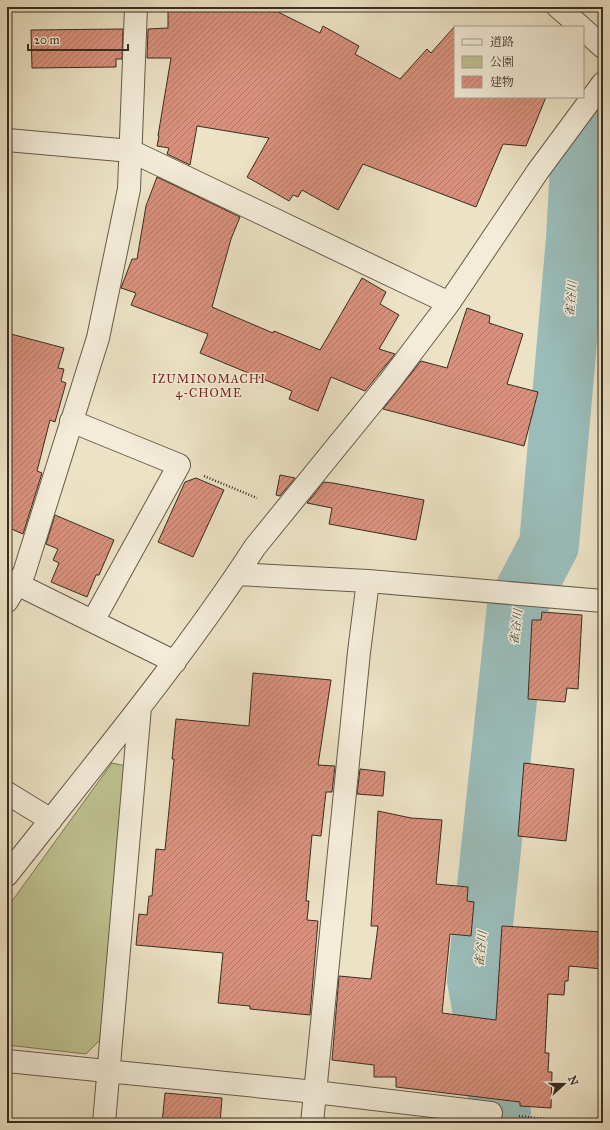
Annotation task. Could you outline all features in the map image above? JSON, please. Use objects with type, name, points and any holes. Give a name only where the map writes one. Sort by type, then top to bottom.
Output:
[{"type":"street","points":[[136,7],[129,189],[98,338],[24,573],[12,593],[93,621],[175,662]]},
{"type":"street","points":[[558,7],[580,26]]},
{"type":"street","points":[[584,30],[603,47]]},
{"type":"street","points":[[7,875],[175,662],[255,547],[390,381],[449,303],[538,171],[603,84]]},
{"type":"street","points":[[7,140],[131,152],[449,303]]},
{"type":"street","points":[[71,421],[179,465],[93,621]]},
{"type":"street","points":[[237,574],[368,581],[603,601]]},
{"type":"street","points":[[312,1123],[368,581]]},
{"type":"street","points":[[104,1123],[140,707]]},
{"type":"street","points":[[7,793],[51,820]]},
{"type":"street","points":[[7,1062],[315,1092],[491,1113]]},
{"type":"path","points":[[179,465],[285,510]]},
{"type":"path","points":[[513,1116],[578,1123]]},
{"type":"green space","points":[[112,763],[126,766],[100,1040],[86,1054],[7,1045],[7,908]]},
{"type":"building","points":[[168,7],[268,7],[320,33],[323,26],[359,46],[355,54],[400,79],[427,49],[431,53],[454,27],[454,98],[546,98],[526,146],[503,144],[476,207],[363,164],[338,210],[302,190],[298,197],[293,195],[289,201],[247,177],[269,138],[197,126],[190,165],[167,154],[169,148],[157,146],[171,58],[147,58],[148,29],[168,28]]},
{"type":"building","points":[[123,29],[122,59],[116,59],[116,67],[32,68],[31,30]]},
{"type":"building","points":[[157,177],[240,217],[231,239],[212,307],[273,333],[274,331],[320,350],[362,278],[386,292],[380,304],[399,315],[379,349],[395,354],[365,391],[331,377],[318,411],[289,399],[292,391],[200,353],[208,334],[131,305],[136,293],[121,288],[132,259],[137,259],[146,206]]},
{"type":"building","points":[[467,308],[490,316],[489,323],[523,334],[507,384],[538,392],[524,446],[383,409],[421,361],[447,368]]},
{"type":"building","points":[[7,333],[64,348],[58,368],[64,369],[61,381],[66,383],[55,422],[50,420],[37,471],[42,473],[23,534],[7,527]]},
{"type":"building","points":[[280,475],[295,478],[280,496],[276,495]]},
{"type":"building","points":[[196,478],[224,490],[193,557],[158,542],[185,482]]},
{"type":"building","points":[[324,482],[424,500],[416,540],[329,524],[332,508],[307,503]]},
{"type":"building","points":[[55,515],[114,540],[99,575],[96,575],[87,597],[51,582],[59,563],[53,560],[58,549],[46,544]]},
{"type":"building","points":[[542,612],[582,615],[578,689],[567,688],[565,702],[528,699],[532,620],[541,620]]},
{"type":"building","points":[[253,673],[331,680],[318,765],[335,766],[332,792],[326,792],[321,836],[312,835],[306,901],[309,901],[307,920],[318,921],[310,1015],[250,1009],[250,1006],[218,1003],[223,953],[136,945],[139,914],[147,915],[149,896],[152,896],[156,849],[165,850],[174,759],[172,759],[176,719],[249,726]]},
{"type":"building","points":[[524,763],[574,769],[566,841],[518,836]]},
{"type":"building","points":[[360,769],[385,772],[383,796],[357,794]]},
{"type":"building","points":[[378,811],[411,818],[442,820],[436,884],[468,887],[467,901],[474,902],[471,936],[450,934],[442,1013],[496,1020],[502,926],[603,932],[603,969],[569,966],[568,981],[565,981],[564,995],[548,994],[545,1053],[549,1053],[548,1072],[552,1072],[551,1108],[520,1106],[520,1102],[396,1087],[396,1077],[374,1077],[374,1065],[332,1060],[339,976],[371,979],[378,926],[371,926]]},
{"type":"building","points":[[165,1093],[222,1098],[220,1123],[162,1123]]},
{"type":"waterway","name":"雀谷川","points":[[499,1123],[501,1113],[477,980],[517,606],[549,545],[576,239],[581,146],[603,119]]},
{"type":"district","name":"IZUMINOMACHI 4-CHOME","points":[[209,386]]}]
